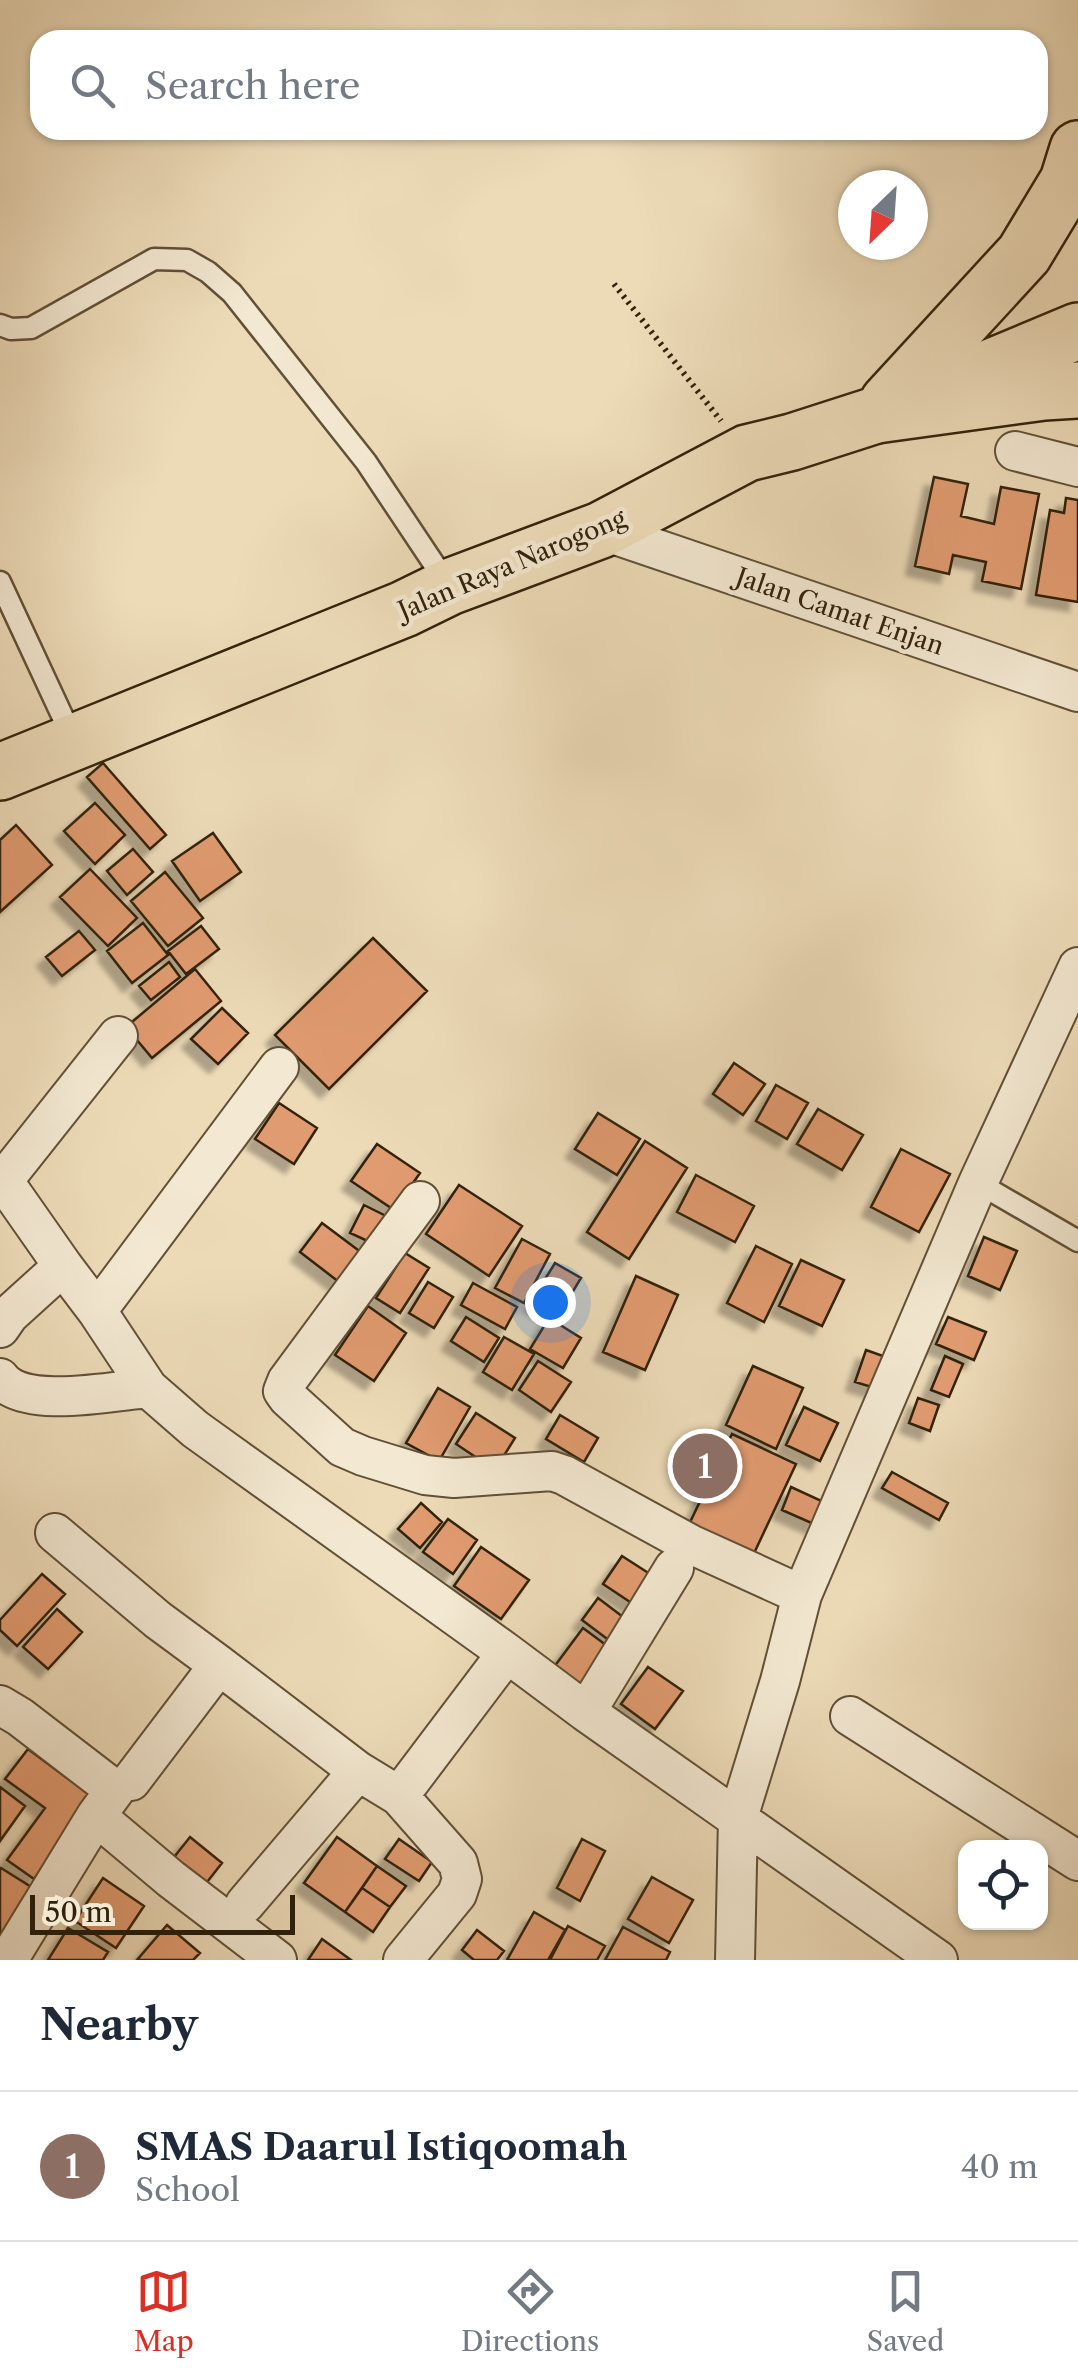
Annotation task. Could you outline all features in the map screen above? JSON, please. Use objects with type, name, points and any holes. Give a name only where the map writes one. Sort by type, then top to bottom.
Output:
[{"type":"main road","points":[[876,415],[1024,254],[1068,181],[1078,149]]},
{"type":"main road","name":"Jalan Raya Narogong","points":[[0,772],[404,609],[449,586],[601,530],[747,453],[876,415],[1078,331]]},
{"type":"main road","points":[[876,415],[1078,390]]},
{"type":"street","points":[[1016,451],[1078,467]]},
{"type":"street","name":"Jalan Camat Enjan","points":[[601,530],[1078,692]]},
{"type":"street","points":[[735,1960],[738,1818],[802,1595],[978,1183],[1078,967]]},
{"type":"street","points":[[118,1036],[1,1178],[98,1311],[148,1388],[195,1429],[938,1960]]},
{"type":"street","points":[[98,1311],[279,1066]]},
{"type":"street","points":[[420,1201],[287,1381],[283,1391],[288,1398],[342,1447],[363,1456],[454,1478],[552,1471],[690,1544],[802,1595]]},
{"type":"street","points":[[0,1328],[63,1266]]},
{"type":"street","points":[[0,1378],[4,1384],[25,1392],[53,1397],[148,1388]]},
{"type":"street","points":[[55,1533],[158,1620],[358,1771],[400,1796],[458,1863],[462,1879],[457,1894],[403,1960]]},
{"type":"street","points":[[586,1712],[674,1568]]},
{"type":"street","points":[[400,1796],[507,1653]]},
{"type":"street","points":[[131,1782],[218,1665]]},
{"type":"street","points":[[0,1705],[115,1790],[8,1960]]},
{"type":"street","points":[[850,1716],[1078,1860]]},
{"type":"street","points":[[245,1904],[358,1771]]},
{"type":"street","points":[[96,1816],[277,1960]]},
{"type":"lane","points":[[0,325],[31,328],[154,259],[186,260],[197,266],[232,293],[366,462],[449,586]]},
{"type":"lane","points":[[0,582],[74,742]]},
{"type":"lane","points":[[0,638],[21,629]]},
{"type":"lane","points":[[978,1183],[1078,1240]]},
{"type":"path","points":[[614,284],[747,453]]},
{"type":"building","points":[[934,477],[968,484],[961,516],[994,524],[1001,487],[1039,494],[1021,589],[982,581],[986,562],[953,555],[949,574],[915,566]]},
{"type":"building","points":[[1066,498],[1078,500],[1078,602],[1036,595],[1050,510],[1064,513]]},
{"type":"building","points":[[103,763],[166,835],[150,849],[87,777]]},
{"type":"building","points":[[95,803],[125,835],[95,864],[64,831]]},
{"type":"building","points":[[16,825],[52,865],[0,912],[0,840]]},
{"type":"building","points":[[213,833],[241,872],[200,901],[172,861]]},
{"type":"building","points":[[133,849],[153,872],[127,895],[107,871]]},
{"type":"building","points":[[90,869],[137,918],[108,946],[60,897]]},
{"type":"building","points":[[165,872],[203,918],[168,946],[131,901]]},
{"type":"building","points":[[143,923],[168,955],[132,983],[107,951]]},
{"type":"building","points":[[201,926],[219,949],[186,974],[168,951]]},
{"type":"building","points":[[79,931],[95,950],[62,976],[46,957]]},
{"type":"building","points":[[373,938],[427,991],[329,1089],[275,1035]]},
{"type":"building","points":[[169,962],[180,977],[151,1000],[139,986]]},
{"type":"building","points":[[195,969],[221,1001],[152,1058],[126,1027]]},
{"type":"building","points":[[222,1008],[248,1033],[218,1064],[191,1039]]},
{"type":"building","points":[[734,1063],[765,1084],[743,1115],[713,1094]]},
{"type":"building","points":[[776,1085],[808,1103],[787,1139],[756,1121]]},
{"type":"building","points":[[279,1103],[317,1128],[294,1164],[255,1139]]},
{"type":"building","points":[[818,1109],[863,1135],[842,1170],[797,1144]]},
{"type":"building","points":[[598,1113],[640,1139],[617,1175],[575,1149]]},
{"type":"building","points":[[645,1141],[687,1168],[629,1259],[587,1232]]},
{"type":"building","points":[[377,1144],[420,1173],[394,1210],[351,1181]]},
{"type":"building","points":[[901,1149],[950,1174],[919,1232],[871,1207]]},
{"type":"building","points":[[696,1175],[754,1206],[735,1242],[677,1212]]},
{"type":"building","points":[[459,1185],[522,1226],[489,1276],[426,1234]]},
{"type":"building","points":[[364,1205],[386,1216],[372,1243],[350,1233]]},
{"type":"building","points":[[322,1223],[362,1253],[339,1282],[300,1252]]},
{"type":"building","points":[[984,1237],[1017,1251],[1000,1290],[968,1276]]},
{"type":"building","points":[[522,1239],[550,1254],[524,1303],[495,1288]]},
{"type":"building","points":[[756,1246],[792,1264],[764,1322],[727,1303]]},
{"type":"building","points":[[405,1253],[429,1268],[400,1313],[376,1298]]},
{"type":"building","points":[[801,1260],[844,1280],[822,1326],[779,1306]]},
{"type":"building","points":[[555,1263],[581,1278],[557,1318],[531,1302]]},
{"type":"building","points":[[636,1276],[678,1295],[645,1370],[603,1352]]},
{"type":"building","points":[[428,1282],[453,1297],[434,1328],[409,1313]]},
{"type":"building","points":[[473,1283],[517,1307],[505,1329],[461,1305]]},
{"type":"building","points":[[368,1306],[406,1333],[374,1381],[335,1355]]},
{"type":"building","points":[[466,1317],[499,1338],[484,1362],[451,1341]]},
{"type":"building","points":[[948,1317],[986,1332],[974,1360],[936,1344]]},
{"type":"building","points":[[549,1318],[581,1338],[563,1368],[530,1349]]},
{"type":"building","points":[[504,1337],[534,1354],[512,1390],[483,1372]]},
{"type":"building","points":[[866,1350],[897,1361],[888,1392],[855,1382]]},
{"type":"building","points":[[945,1356],[963,1364],[949,1397],[931,1390]]},
{"type":"building","points":[[538,1361],[571,1382],[551,1412],[519,1390]]},
{"type":"building","points":[[753,1366],[803,1388],[776,1449],[726,1425]]},
{"type":"building","points":[[438,1388],[470,1407],[439,1461],[406,1443]]},
{"type":"building","points":[[918,1398],[939,1405],[930,1431],[909,1423]]},
{"type":"building","points":[[804,1407],[838,1423],[820,1461],[786,1445]]},
{"type":"building","points":[[476,1413],[515,1438],[495,1470],[456,1444]]},
{"type":"building","points":[[560,1415],[598,1438],[584,1462],[546,1439]]},
{"type":"building","points":[[732,1434],[796,1464],[748,1566],[684,1535]]},
{"type":"building","points":[[892,1472],[948,1503],[939,1520],[882,1488]]},
{"type":"building","points":[[791,1487],[826,1503],[816,1525],[782,1510]]},
{"type":"building","points":[[421,1503],[442,1522],[420,1548],[398,1529]]},
{"type":"building","points":[[448,1519],[477,1540],[453,1574],[423,1552]]},
{"type":"building","points":[[481,1547],[529,1580],[501,1619],[454,1586]]},
{"type":"building","points":[[622,1556],[661,1581],[642,1610],[603,1584]]},
{"type":"building","points":[[42,1574],[65,1594],[17,1646],[0,1630],[0,1620]]},
{"type":"building","points":[[598,1598],[635,1626],[618,1647],[582,1620]]},
{"type":"building","points":[[57,1609],[82,1632],[48,1669],[23,1647]]},
{"type":"building","points":[[583,1628],[610,1648],[582,1687],[554,1667]]},
{"type":"building","points":[[648,1667],[683,1691],[655,1729],[621,1704]]},
{"type":"building","points":[[28,1749],[94,1798],[34,1879],[7,1860],[45,1808],[5,1779]]},
{"type":"building","points":[[0,1787],[25,1806],[0,1841]]},
{"type":"building","points":[[190,1837],[222,1863],[200,1891],[167,1866]]},
{"type":"building","points":[[337,1837],[377,1866],[345,1912],[304,1883]]},
{"type":"building","points":[[399,1839],[432,1862],[419,1881],[385,1859]]},
{"type":"building","points":[[582,1839],[605,1851],[580,1901],[557,1888]]},
{"type":"building","points":[[377,1866],[406,1886],[390,1907],[362,1888]]},
{"type":"building","points":[[0,1869],[36,1890],[0,1945]]},
{"type":"building","points":[[652,1877],[693,1900],[669,1943],[628,1919]]},
{"type":"building","points":[[103,1878],[144,1906],[116,1948],[75,1921]]},
{"type":"building","points":[[362,1888],[390,1907],[373,1932],[345,1912]]},
{"type":"building","points":[[534,1912],[565,1930],[548,1960],[507,1960]]},
{"type":"building","points":[[167,1925],[200,1953],[193,1960],[137,1960]]},
{"type":"building","points":[[568,1926],[605,1946],[597,1960],[550,1960]]},
{"type":"building","points":[[623,1927],[670,1952],[666,1960],[605,1960]]},
{"type":"building","points":[[68,1928],[108,1952],[103,1960],[48,1960]]},
{"type":"building","points":[[477,1930],[504,1951],[497,1960],[474,1960],[462,1950]]},
{"type":"building","points":[[322,1939],[351,1960],[308,1960]]},
{"type":"place","name":"SMAS Daarul Istiqoomah","points":[[705,1466]]}]
